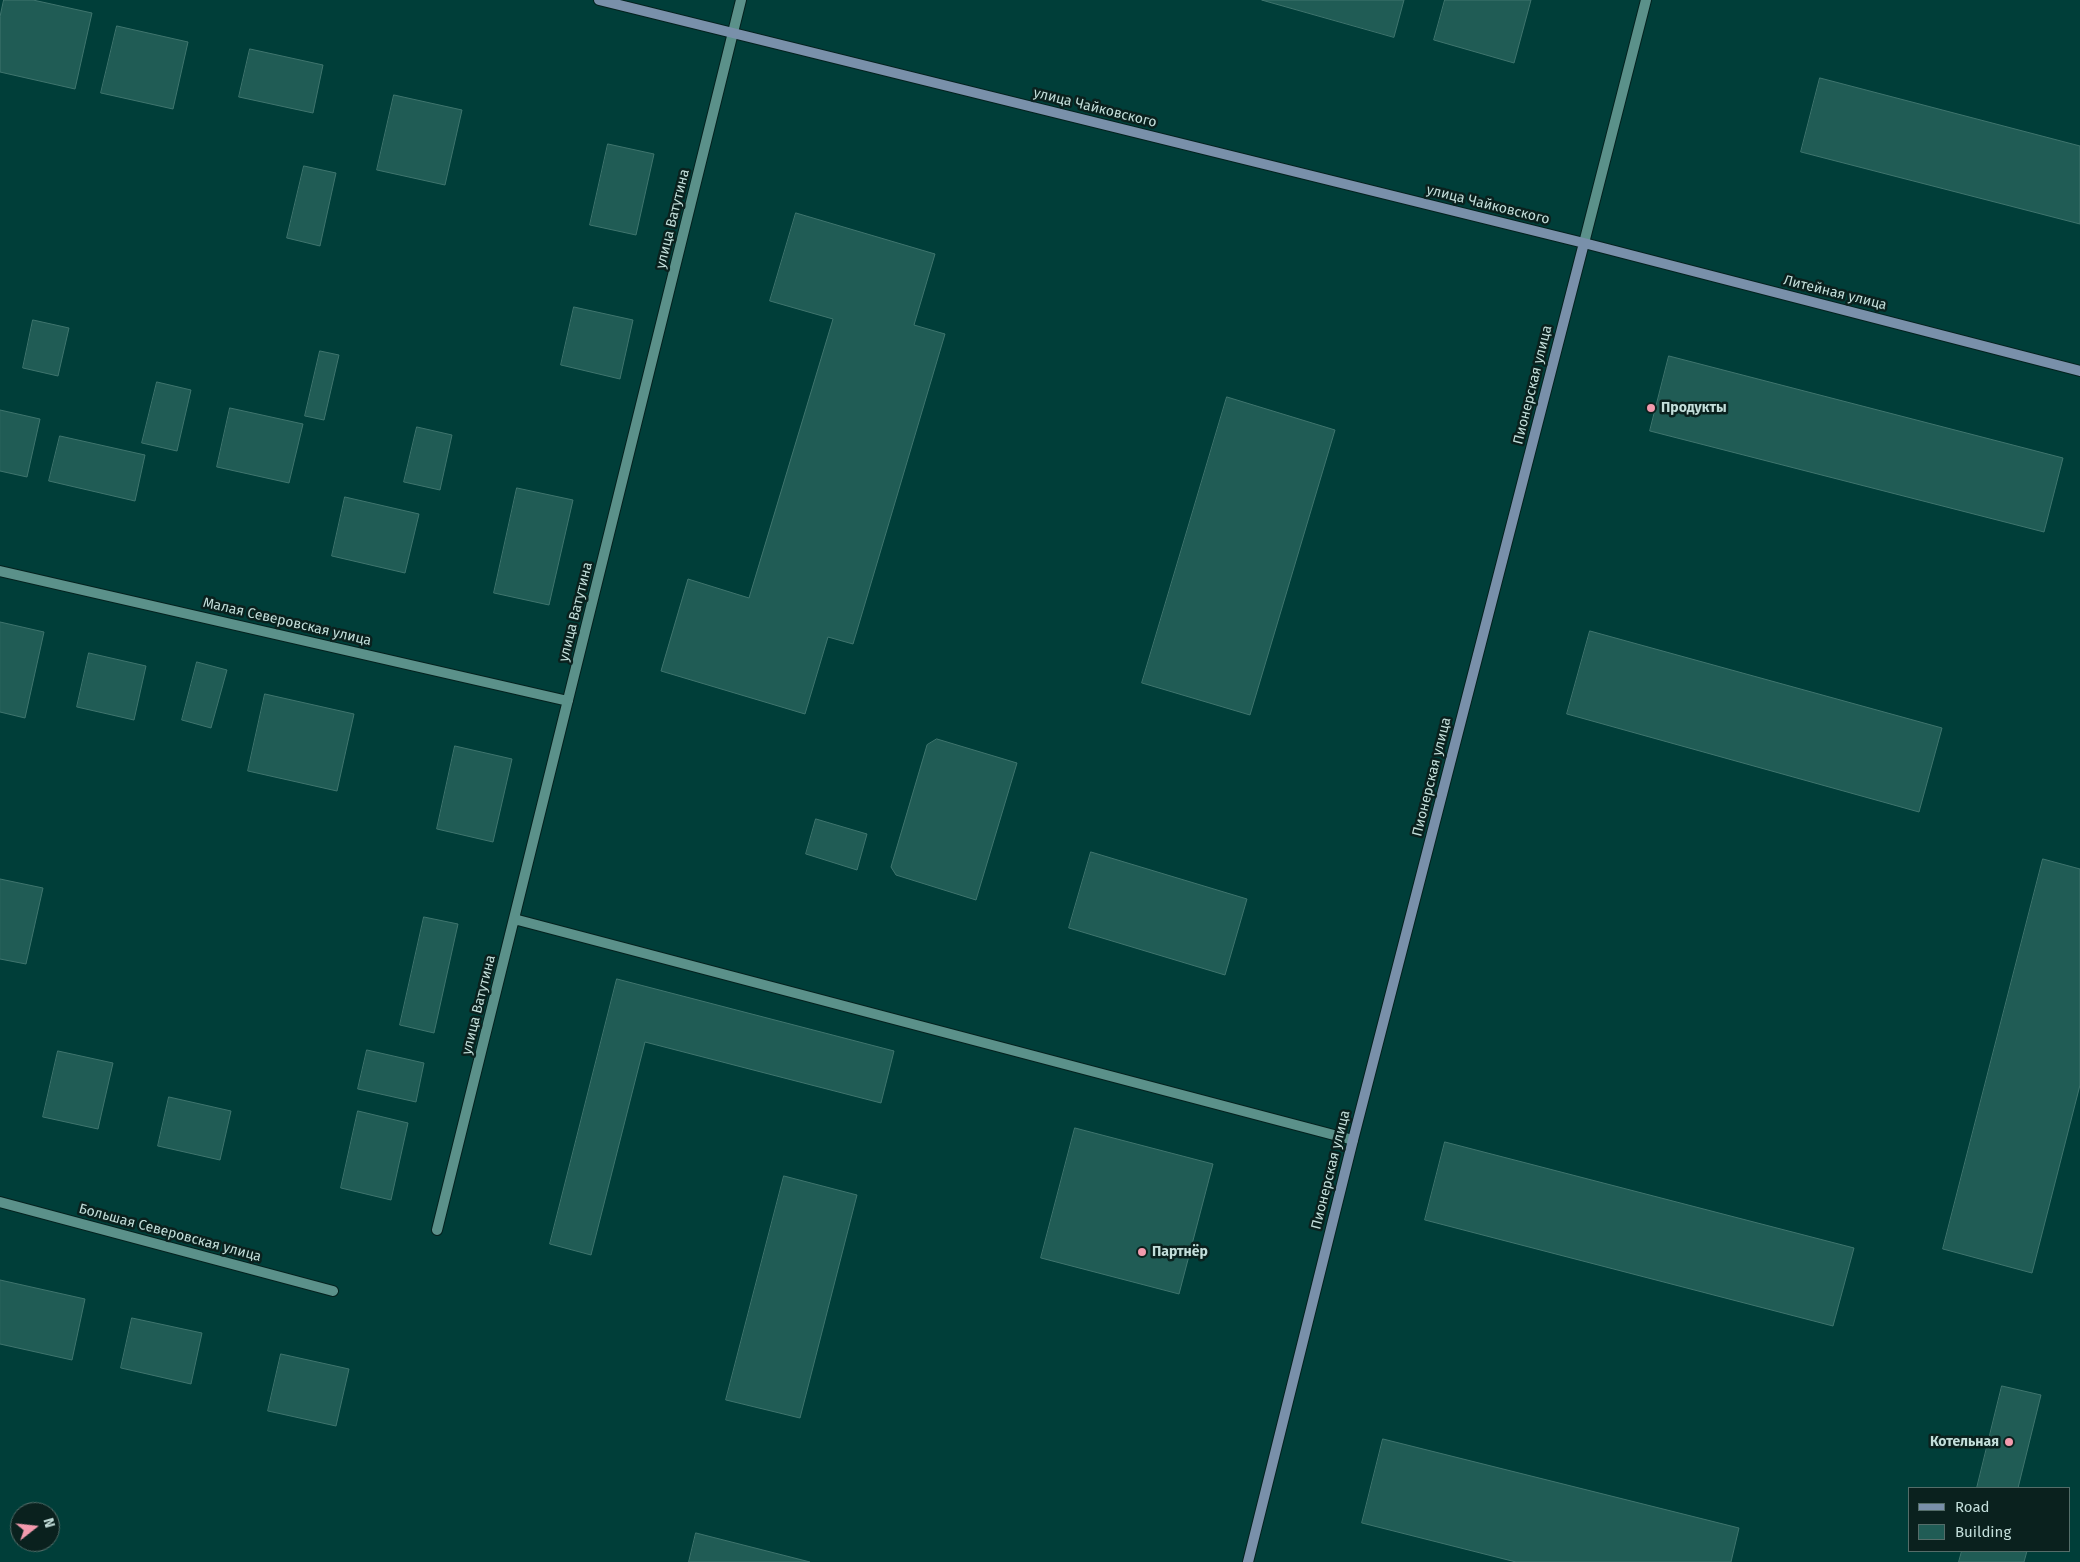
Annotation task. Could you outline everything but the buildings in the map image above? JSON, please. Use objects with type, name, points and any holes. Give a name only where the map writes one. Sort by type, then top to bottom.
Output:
[{"type":"street","name":"улица Чайковского","points":[[599,0],[1584,243]]},
{"type":"street","name":"улица Ватутина","points":[[437,1230],[741,0]]},
{"type":"street","name":"Пионерская улица","points":[[1248,1562],[1353,1140],[1646,0]]},
{"type":"street","name":"Литейная улица","points":[[1584,243],[2080,371]]},
{"type":"street","name":"Малая Северовская улица","points":[[0,571],[568,701]]},
{"type":"street","points":[[514,919],[1353,1140]]},
{"type":"street","name":"Большая Северовская улица","points":[[0,1202],[333,1291]]},
{"type":"place","name":"Продукты","points":[[1651,408]]},
{"type":"place","name":"Партнёр","points":[[1142,1252]]},
{"type":"place","name":"Котельная","points":[[2009,1442]]}]
